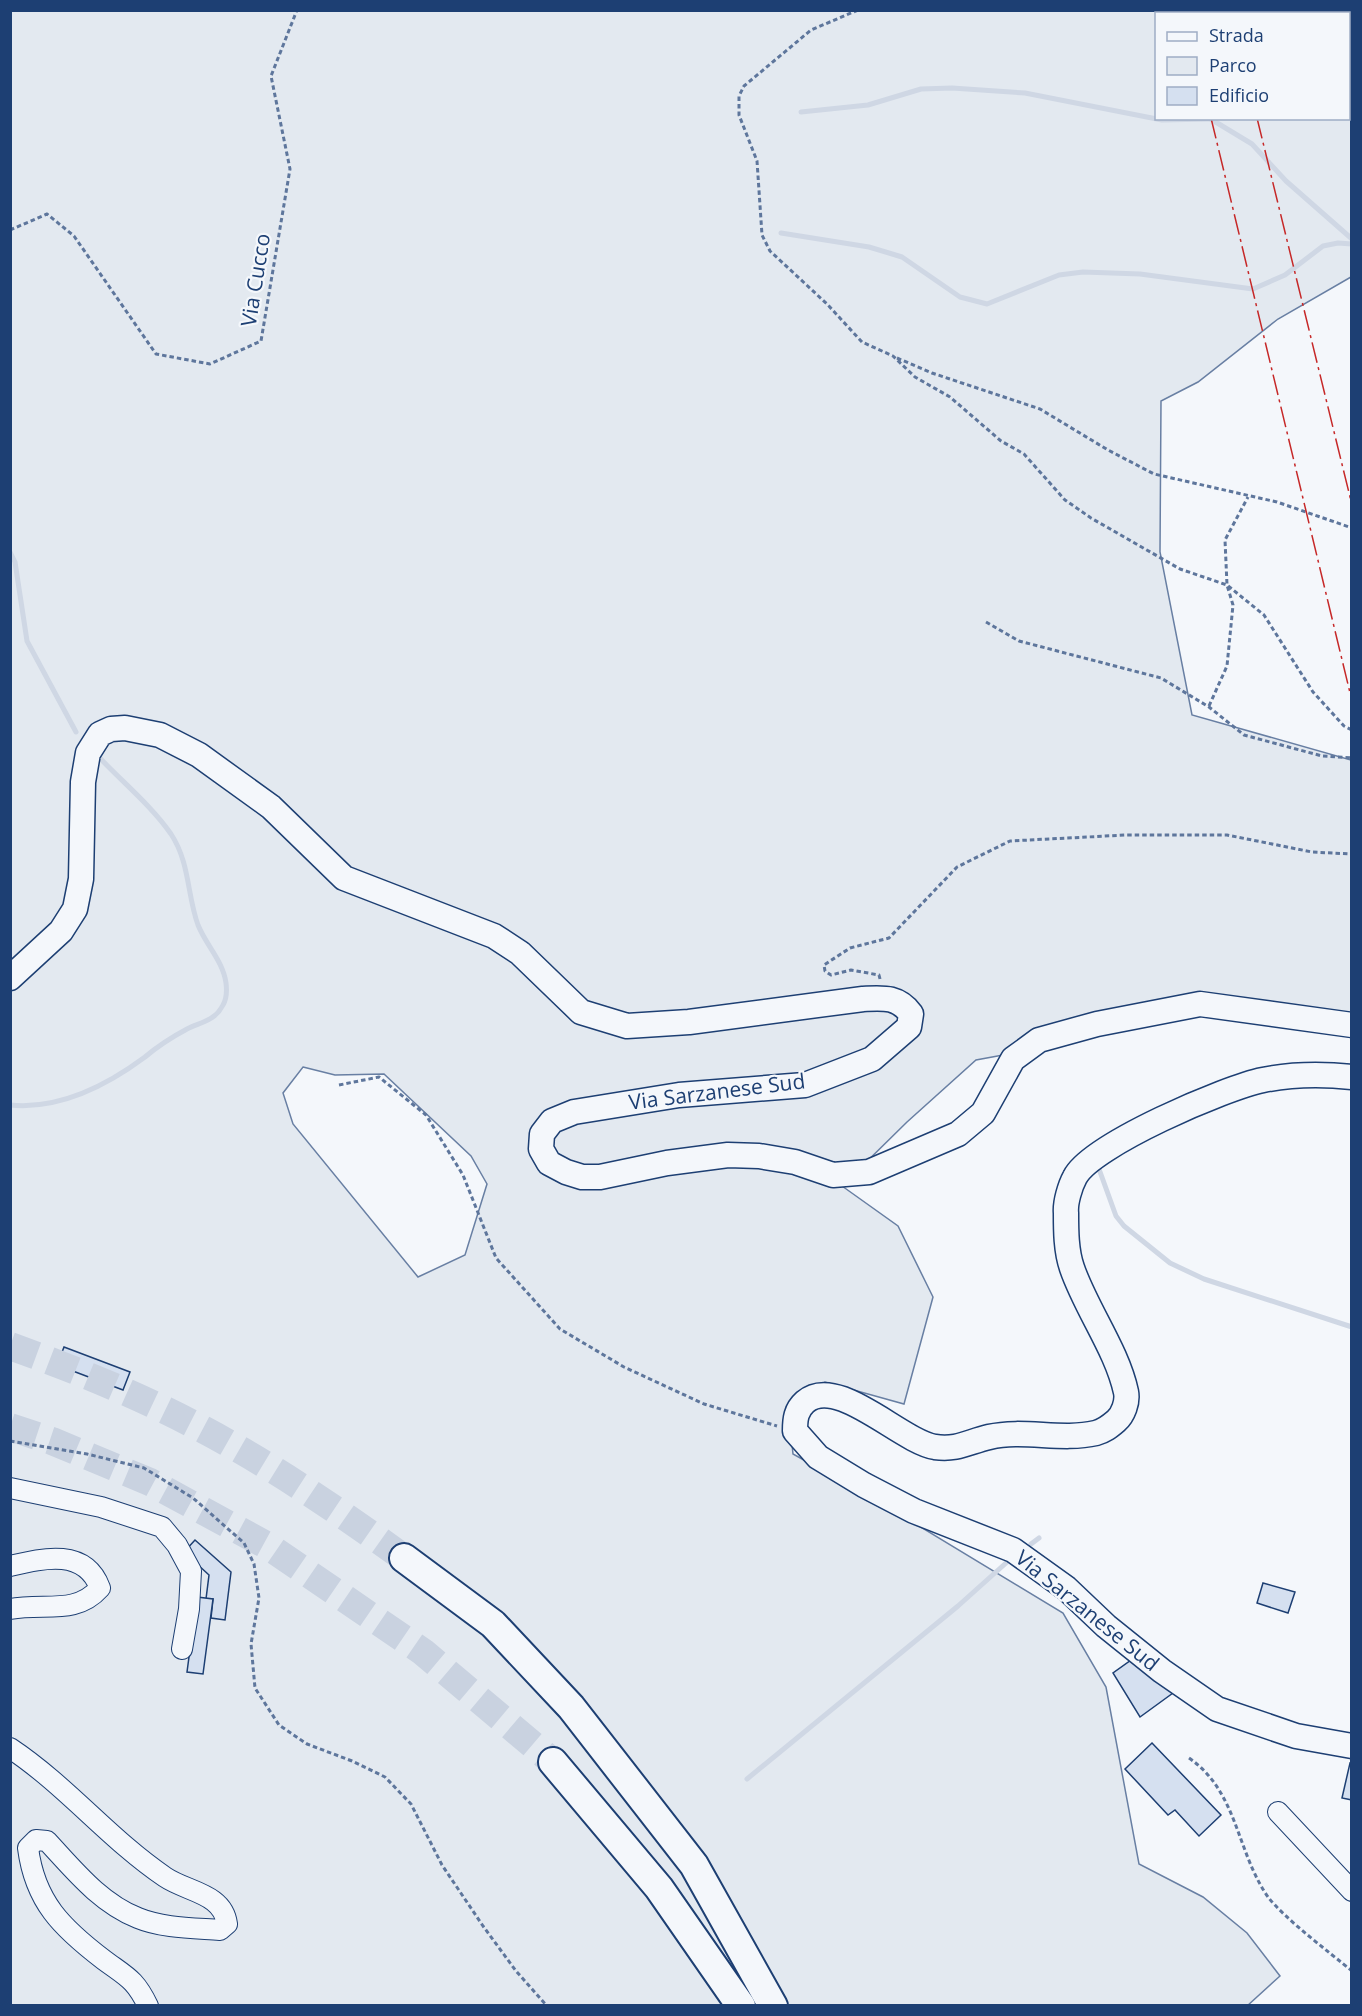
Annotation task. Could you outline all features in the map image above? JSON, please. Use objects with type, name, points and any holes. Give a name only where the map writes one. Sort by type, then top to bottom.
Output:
[{"type":"highway","points":[[404,1558],[493,1624],[571,1707],[694,1865],[773,2006]]},
{"type":"highway","points":[[554,1762],[659,1888],[741,2006]]},
{"type":"main road","name":"Via Sarzanese Sud","points":[[10,978],[61,932],[75,909],[81,879],[83,790],[88,753],[100,734],[111,729],[125,728],[160,735],[199,755],[271,807],[344,878],[494,936],[520,953],[581,1012],[589,1015],[627,1026],[689,1022],[890,998],[904,1004],[910,1014],[909,1027],[873,1059],[805,1085],[679,1095],[574,1112],[552,1121],[542,1134],[541,1149],[549,1163],[566,1173],[582,1177],[600,1177],[667,1163],[728,1155],[759,1156],[795,1162],[833,1175],[869,1172],[958,1134],[983,1113],[1013,1059],[1039,1040],[1097,1024],[1200,1004],[1352,1025]]},
{"type":"main road","points":[[795,1431],[795,1420],[799,1409],[807,1400],[828,1394],[841,1398],[901,1432],[933,1446],[958,1448],[989,1437],[1076,1435],[1106,1429],[1119,1418],[1125,1407],[1126,1394],[1116,1365],[1082,1297],[1070,1264],[1065,1209],[1075,1176],[1098,1154],[1193,1104],[1232,1090],[1263,1080],[1301,1074],[1352,1077]]},
{"type":"main road","name":"Via Sarzanese Sud","points":[[795,1431],[818,1457],[864,1485],[914,1511],[1013,1550],[1066,1588],[1106,1626],[1162,1671],[1217,1709],[1296,1736],[1352,1746]]},
{"type":"street","points":[[10,1488],[101,1507],[162,1527],[177,1545],[190,1571],[189,1609],[182,1649]]},
{"type":"street","points":[[10,1566],[41,1559],[73,1560],[95,1574],[100,1588],[93,1596],[76,1606],[10,1609]]},
{"type":"street","points":[[10,1748],[57,1782],[119,1840],[166,1878],[215,1901],[225,1911],[226,1924],[220,1930],[139,1919],[108,1902],[47,1841],[36,1840],[28,1848],[31,1868],[41,1898],[63,1926],[137,1984],[148,2006]]},
{"type":"street","points":[[1278,1812],[1352,1891]]},
{"type":"street","points":[[130,1979],[134,2006]]},
{"type":"path","name":"Via Cucco","points":[[10,230],[47,214],[74,236],[156,354],[210,364],[261,341],[290,169],[271,76],[297,10]]},
{"type":"path","points":[[858,10],[811,30],[744,86],[739,96],[738,115],[757,161],[762,234],[771,251],[827,304],[862,342],[932,374],[1040,409],[1108,450],[1154,474],[1277,502],[1352,528]]},
{"type":"path","points":[[892,356],[915,377],[950,397],[1001,441],[1024,454],[1065,500],[1091,518],[1180,569],[1227,585],[1264,615],[1312,692],[1344,726],[1352,730]]},
{"type":"path","points":[[1209,707],[1227,666],[1233,605],[1227,585],[1226,540],[1248,497]]},
{"type":"path","points":[[986,622],[1019,641],[1161,678],[1209,707],[1244,735],[1322,756],[1352,758]]},
{"type":"path","points":[[874,999],[881,983],[879,975],[851,970],[831,975],[825,971],[824,965],[850,948],[889,938],[957,867],[1010,841],[1126,835],[1227,835],[1312,852],[1352,854]]},
{"type":"path","points":[[339,1085],[379,1077],[426,1115],[463,1175],[496,1258],[560,1329],[624,1367],[704,1404],[795,1431]]},
{"type":"path","points":[[10,1441],[87,1454],[144,1468],[193,1498],[244,1543],[254,1564],[260,1598],[250,1644],[255,1688],[279,1725],[307,1744],[352,1761],[385,1777],[411,1804],[442,1865],[483,1926],[516,1971],[547,2006]]},
{"type":"path","points":[[1189,1758],[1207,1770],[1226,1799],[1258,1880],[1270,1899],[1352,1971]]},
{"type":"green space","points":[[11,11],[1351,11],[1351,277],[1278,319],[1198,382],[1161,401],[1160,552],[1192,715],[1351,760],[1351,1030],[1200,1004],[1019,1052],[976,1060],[907,1122],[842,1186],[898,1226],[933,1297],[904,1404],[825,1382],[788,1405],[793,1454],[881,1503],[1063,1613],[1106,1687],[1139,1864],[1203,1897],[1247,1933],[1280,1976],[1247,2006],[11,2006]],"holes":[[[303,1067],[335,1075],[384,1074],[471,1156],[487,1184],[465,1255],[418,1277],[293,1124],[283,1093]]]},
{"type":"building","points":[[64,1347],[130,1372],[123,1390],[57,1365]]},
{"type":"building","points":[[195,1540],[231,1572],[225,1620],[211,1618],[213,1599],[206,1599],[209,1575],[184,1552]]},
{"type":"building","points":[[1263,1583],[1295,1592],[1288,1613],[1257,1603]]},
{"type":"building","points":[[197,1597],[213,1599],[203,1674],[187,1672]]},
{"type":"building","points":[[1134,1658],[1173,1693],[1140,1717],[1113,1673]]},
{"type":"building","points":[[1152,1743],[1221,1815],[1199,1836],[1175,1810],[1168,1815],[1125,1769]]},
{"type":"building","points":[[1350,1763],[1352,1764],[1352,1800],[1342,1798]]},
{"type":"waterway","points":[[801,112],[868,105],[921,89],[952,88],[1025,93],[1155,119]]},
{"type":"waterway","points":[[1212,120],[1252,144],[1286,181],[1352,239]]},
{"type":"waterway","points":[[781,233],[869,247],[902,257],[960,297],[987,304],[1059,275],[1083,272],[1140,274],[1253,289],[1285,275],[1323,246],[1338,243],[1352,244]]},
{"type":"waterway","points":[[10,552],[15,562],[27,641],[76,732]]},
{"type":"waterway","points":[[10,1105],[47,1104],[82,1094],[130,1068],[176,1035],[212,1018],[220,1010],[226,997],[224,975],[198,925],[182,856],[177,845],[154,813],[96,754]]},
{"type":"waterway","points":[[1099,1169],[1116,1216],[1124,1226],[1170,1263],[1204,1279],[1352,1327]]},
{"type":"waterway","points":[[1031,1544],[1039,1538]]},
{"type":"waterway","points":[[747,1779],[958,1606],[1006,1563]]},
{"type":"tunnel","points":[[10,1346],[121,1390],[202,1429],[295,1484],[404,1558]]},
{"type":"tunnel","points":[[10,1427],[52,1441],[150,1482],[268,1546],[423,1652],[553,1762]]},
{"type":"power","points":[[1211,120],[1352,701]]},
{"type":"power","points":[[1257,120],[1352,505]]}]
